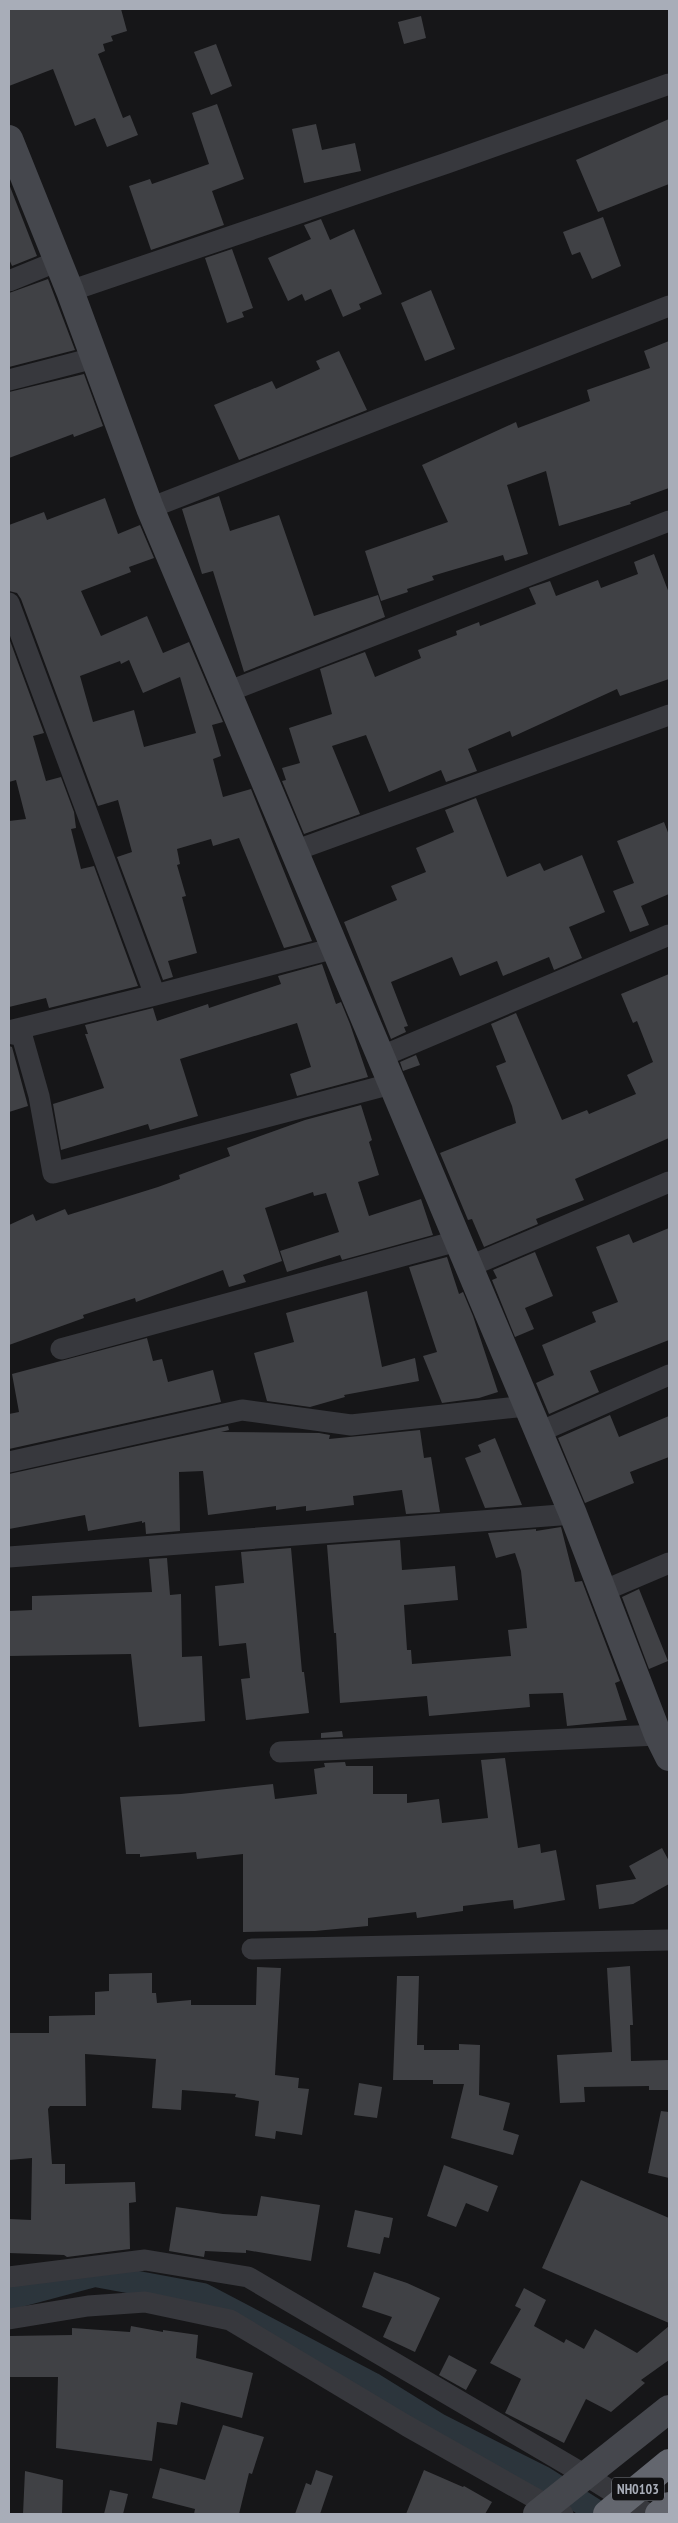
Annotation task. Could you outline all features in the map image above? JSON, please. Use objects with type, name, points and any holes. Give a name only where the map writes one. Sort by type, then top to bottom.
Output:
[{"type":"highway","name":"NH0103","points":[[616,2507],[669,2464]]},
{"type":"highway","name":"NH0103","points":[[659,2514],[669,2506]]},
{"type":"street","points":[[70,291],[447,163],[669,84]]},
{"type":"street","points":[[9,139],[70,291],[150,508],[537,1433],[573,1514],[664,1746],[280,1752]]},
{"type":"street","points":[[9,281],[58,261]]},
{"type":"street","points":[[150,508],[669,306]]},
{"type":"street","points":[[9,380],[94,358]]},
{"type":"street","points":[[227,692],[669,521]]},
{"type":"street","points":[[9,603],[156,995]]},
{"type":"street","points":[[294,851],[669,715]]},
{"type":"street","points":[[380,1057],[669,935]]},
{"type":"street","points":[[9,1032],[335,948]]},
{"type":"street","points":[[9,1032],[22,1036],[39,1096],[53,1173],[391,1084]]},
{"type":"street","points":[[468,1267],[669,1182]]},
{"type":"street","points":[[61,1349],[457,1242]]},
{"type":"street","points":[[537,1433],[669,1375]]},
{"type":"street","points":[[9,1462],[242,1410],[351,1425],[526,1406]]},
{"type":"street","points":[[9,1557],[573,1514]]},
{"type":"street","points":[[603,1591],[669,1563]]},
{"type":"street","points":[[252,1948],[669,1940]]},
{"type":"street","points":[[9,2277],[146,2260],[248,2276],[587,2476],[616,2507],[648,2514]]},
{"type":"street","points":[[9,2319],[88,2306],[145,2302],[230,2320],[550,2511],[587,2476],[669,2409]]},
{"type":"building","points":[[9,9],[121,9],[127,31],[111,36],[113,41],[103,44],[105,51],[98,54],[123,118],[130,115],[138,135],[107,147],[95,118],[75,126],[53,69],[9,86]]},
{"type":"building","points":[[421,16],[426,38],[404,44],[398,22]]},
{"type":"building","points":[[216,44],[232,86],[211,95],[194,52]]},
{"type":"building","points":[[217,104],[244,179],[212,191],[224,225],[151,250],[129,186],[150,179],[152,184],[209,164],[192,113]]},
{"type":"building","points":[[669,119],[669,184],[598,212],[576,160]]},
{"type":"building","points":[[316,124],[322,150],[355,143],[361,171],[304,183],[292,129]]},
{"type":"building","points":[[9,184],[37,256],[12,266],[9,259]]},
{"type":"building","points":[[603,217],[621,266],[592,279],[580,252],[572,255],[563,232]]},
{"type":"building","points":[[321,219],[330,240],[354,229],[382,294],[359,304],[361,309],[343,317],[331,289],[305,301],[302,294],[288,301],[268,258],[311,239],[304,225]]},
{"type":"building","points":[[232,249],[253,308],[242,312],[244,317],[227,323],[205,258]]},
{"type":"building","points":[[48,279],[75,350],[9,367],[9,293]]},
{"type":"building","points":[[431,290],[455,349],[425,361],[401,303]]},
{"type":"building","points":[[669,341],[669,488],[630,502],[631,504],[559,526],[546,471],[507,485],[528,554],[505,561],[503,555],[432,576],[434,580],[407,589],[408,592],[381,601],[365,551],[448,522],[422,465],[516,422],[518,428],[590,401],[587,390],[650,368],[644,351]]},
{"type":"building","points":[[339,351],[367,410],[239,460],[214,405],[272,381],[276,389],[320,369],[316,361]]},
{"type":"building","points":[[84,374],[103,426],[74,437],[73,434],[9,458],[9,392]]},
{"type":"building","points":[[219,496],[230,531],[279,515],[314,616],[378,595],[385,617],[244,672],[213,571],[202,574],[182,509]]},
{"type":"building","points":[[105,498],[118,534],[140,525],[154,558],[129,567],[131,572],[81,591],[101,636],[147,616],[163,653],[189,642],[223,722],[212,725],[221,756],[213,759],[223,797],[251,789],[312,941],[284,948],[239,838],[213,846],[211,839],[177,849],[180,864],[177,865],[186,896],[182,897],[197,953],[168,961],[173,977],[163,980],[117,857],[132,852],[118,800],[98,806],[21,599],[17,593],[9,591],[9,525],[44,512],[47,520]],"holes":[[[129,660],[143,693],[180,677],[196,733],[144,747],[134,710],[93,722],[80,676],[120,661],[121,664]]]},
{"type":"building","points":[[654,554],[669,593],[669,679],[620,696],[617,689],[512,737],[510,731],[468,749],[477,771],[446,782],[441,770],[389,792],[366,735],[332,746],[360,814],[304,834],[282,781],[286,780],[282,768],[300,763],[289,728],[332,714],[320,669],[365,652],[375,677],[421,658],[418,650],[457,635],[456,631],[479,622],[480,626],[536,604],[529,588],[550,581],[556,596],[598,580],[601,588],[638,574],[634,562]]},
{"type":"building","points":[[9,638],[44,733],[33,736],[46,781],[61,777],[74,812],[76,828],[71,829],[81,869],[94,866],[138,986],[49,1008],[46,998],[9,1007],[9,821],[26,819],[16,780],[9,782]]},
{"type":"building","points":[[476,798],[507,877],[540,863],[544,871],[582,855],[605,912],[569,927],[582,958],[554,970],[549,957],[503,976],[497,961],[460,976],[452,957],[391,982],[408,1026],[404,1027],[406,1032],[391,1039],[344,922],[397,900],[391,886],[426,872],[416,848],[454,832],[445,810]]},
{"type":"building","points":[[664,822],[669,835],[669,894],[641,906],[649,925],[630,932],[613,891],[634,883],[617,841]]},
{"type":"building","points":[[322,964],[336,1004],[341,1002],[350,1024],[368,1077],[297,1096],[290,1074],[311,1067],[297,1023],[180,1059],[198,1116],[150,1130],[148,1124],[61,1150],[53,1104],[104,1088],[85,1034],[88,1034],[85,1025],[153,1008],[157,1021],[208,1004],[209,1008],[281,984],[278,976]]},
{"type":"building","points":[[669,974],[669,1138],[575,1179],[584,1200],[536,1219],[538,1224],[484,1247],[472,1219],[468,1220],[440,1153],[516,1123],[512,1106],[496,1066],[506,1062],[491,1024],[516,1013],[562,1120],[587,1110],[589,1114],[636,1094],[627,1075],[653,1062],[637,1021],[633,1023],[621,994]]},
{"type":"building","points":[[9,1046],[12,1047],[28,1106],[9,1112]]},
{"type":"building","points":[[416,1055],[420,1065],[403,1071],[400,1062]]},
{"type":"building","points":[[361,1105],[372,1140],[369,1142],[379,1175],[358,1182],[369,1216],[421,1199],[433,1235],[342,1260],[340,1255],[287,1272],[280,1251],[339,1232],[326,1193],[314,1196],[313,1192],[265,1208],[282,1261],[243,1275],[246,1282],[229,1287],[223,1270],[136,1302],[135,1298],[83,1315],[84,1318],[9,1345],[9,1225],[33,1214],[36,1221],[65,1209],[68,1215],[158,1187],[180,1179],[179,1175],[230,1156],[227,1148],[305,1120]]},
{"type":"building","points":[[669,1228],[669,1340],[590,1371],[599,1392],[549,1414],[536,1383],[554,1375],[542,1345],[596,1322],[592,1312],[618,1302],[596,1247],[629,1234],[633,1243]]},
{"type":"building","points":[[535,1252],[553,1296],[525,1308],[534,1329],[515,1337],[492,1280],[497,1278],[493,1270]]},
{"type":"building","points":[[447,1257],[459,1294],[463,1292],[473,1316],[498,1392],[479,1398],[442,1403],[423,1356],[437,1352],[409,1267]]},
{"type":"building","points":[[367,1291],[382,1367],[415,1358],[419,1381],[344,1395],[345,1397],[310,1407],[267,1401],[254,1353],[294,1342],[286,1313]]},
{"type":"building","points":[[147,1338],[153,1361],[162,1359],[168,1382],[213,1370],[221,1402],[9,1449],[9,1414],[19,1412],[12,1374]]},
{"type":"building","points":[[610,1415],[619,1437],[669,1416],[669,1457],[630,1472],[634,1483],[585,1503],[558,1438]]},
{"type":"building","points":[[228,1426],[229,1430],[221,1432],[319,1433],[330,1435],[329,1439],[420,1430],[424,1458],[431,1457],[440,1512],[406,1514],[402,1490],[353,1496],[354,1505],[306,1511],[306,1506],[276,1510],[276,1506],[208,1515],[203,1471],[179,1472],[180,1531],[146,1534],[145,1522],[142,1523],[142,1521],[88,1531],[85,1515],[9,1529],[9,1474]]},
{"type":"building","points":[[495,1438],[522,1505],[485,1508],[465,1458],[481,1452],[478,1445]]},
{"type":"building","points":[[561,1527],[575,1582],[582,1581],[620,1681],[615,1683],[627,1720],[567,1726],[563,1693],[529,1694],[530,1707],[429,1716],[427,1696],[340,1703],[336,1633],[334,1633],[327,1545],[400,1540],[402,1570],[455,1566],[458,1600],[404,1605],[407,1650],[411,1650],[412,1664],[511,1656],[508,1630],[527,1628],[521,1571],[515,1553],[496,1558],[488,1533],[536,1529],[536,1531]]},
{"type":"building","points":[[291,1548],[302,1672],[304,1672],[309,1713],[246,1720],[241,1679],[250,1678],[246,1643],[219,1646],[215,1586],[244,1583],[241,1552]]},
{"type":"building","points":[[167,1558],[170,1595],[181,1594],[182,1657],[202,1656],[205,1721],[139,1727],[131,1654],[9,1656],[9,1611],[32,1610],[32,1596],[152,1592],[149,1559]]},
{"type":"building","points":[[639,1589],[668,1661],[649,1669],[622,1597]]},
{"type":"building","points":[[342,1731],[343,1737],[321,1738],[321,1733]]},
{"type":"building","points":[[505,1758],[518,1848],[540,1844],[541,1853],[556,1850],[565,1900],[514,1909],[513,1900],[463,1906],[463,1911],[417,1918],[416,1912],[368,1918],[368,1926],[315,1931],[243,1932],[243,1854],[197,1859],[196,1852],[140,1857],[140,1854],[126,1854],[120,1797],[181,1794],[273,1784],[275,1799],[317,1794],[314,1769],[325,1767],[324,1763],[345,1762],[346,1766],[373,1766],[373,1794],[407,1794],[407,1803],[439,1799],[442,1823],[488,1818],[481,1760]]},
{"type":"building","points":[[662,1848],[669,1861],[669,1884],[633,1904],[599,1909],[596,1885],[636,1879],[629,1866]]},
{"type":"building","points":[[630,1966],[633,2025],[630,2025],[631,2061],[669,2060],[669,2090],[649,2090],[649,2086],[584,2087],[585,2102],[560,2103],[557,2055],[612,2052],[607,1968]]},
{"type":"building","points":[[257,1967],[281,1968],[275,2075],[299,2078],[298,2088],[309,2089],[302,2135],[276,2131],[275,2139],[255,2136],[259,2101],[235,2097],[236,2094],[182,2090],[181,2110],[152,2108],[156,2059],[85,2054],[86,2106],[50,2106],[48,2109],[52,2164],[65,2164],[65,2184],[135,2182],[136,2202],[129,2203],[130,2249],[67,2257],[64,2255],[9,2253],[9,2219],[31,2220],[32,2158],[9,2160],[9,2033],[49,2033],[49,2016],[95,2015],[95,1992],[109,1991],[109,1974],[152,1973],[152,1993],[156,1993],[157,2003],[191,2000],[191,2005],[256,2005]]},
{"type":"building","points":[[397,1976],[419,1976],[417,2045],[424,2045],[424,2050],[459,2050],[459,2044],[480,2045],[479,2095],[510,2103],[503,2130],[519,2135],[513,2155],[451,2138],[464,2084],[433,2084],[433,2080],[393,2080]]},
{"type":"building","points":[[359,2083],[382,2087],[377,2118],[354,2115]]},
{"type":"building","points":[[661,2111],[669,2112],[669,2178],[648,2173]]},
{"type":"building","points":[[444,2165],[498,2186],[488,2212],[466,2203],[456,2227],[427,2216]]},
{"type":"building","points":[[581,2180],[669,2218],[669,2323],[542,2268]]},
{"type":"building","points":[[261,2196],[320,2205],[311,2261],[246,2250],[246,2253],[205,2251],[204,2257],[169,2251],[176,2207],[223,2214],[257,2216]]},
{"type":"building","points":[[355,2210],[393,2218],[389,2238],[384,2237],[380,2254],[347,2247]]},
{"type":"building","points":[[374,2272],[407,2283],[440,2298],[415,2352],[383,2337],[392,2317],[362,2307]]},
{"type":"building","points":[[524,2288],[546,2300],[534,2326],[564,2343],[566,2339],[584,2349],[595,2329],[637,2353],[669,2326],[669,2360],[641,2380],[645,2383],[611,2412],[586,2399],[564,2443],[505,2413],[521,2379],[490,2363],[521,2309],[515,2306]]},
{"type":"building","points":[[131,2326],[163,2332],[163,2330],[198,2335],[196,2358],[253,2373],[242,2418],[181,2402],[177,2425],[157,2422],[152,2461],[56,2448],[58,2377],[9,2377],[9,2336],[72,2335],[72,2328],[130,2332]]},
{"type":"building","points":[[449,2355],[477,2370],[466,2390],[439,2375]]},
{"type":"building","points":[[223,2425],[264,2437],[252,2474],[249,2473],[239,2514],[194,2514],[195,2509],[152,2498],[160,2468],[205,2480]]},
{"type":"building","points":[[316,2470],[333,2476],[320,2514],[295,2514],[306,2483],[311,2485]]},
{"type":"building","points":[[424,2470],[464,2486],[492,2502],[485,2514],[406,2514]]},
{"type":"building","points":[[25,2471],[63,2480],[62,2514],[23,2514]]},
{"type":"building","points":[[110,2490],[128,2494],[123,2514],[104,2514]]},
{"type":"waterway","points":[[9,2298],[95,2275],[203,2295],[372,2384],[438,2425],[543,2478],[600,2514]]}]
